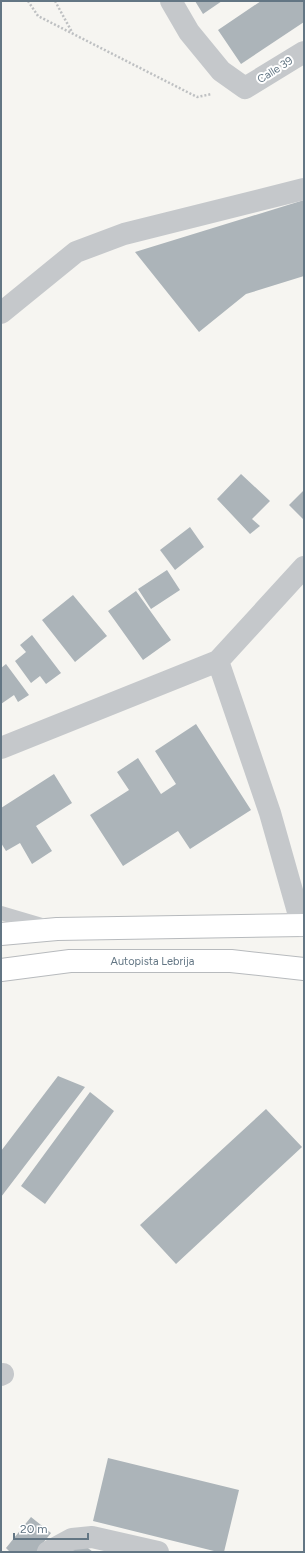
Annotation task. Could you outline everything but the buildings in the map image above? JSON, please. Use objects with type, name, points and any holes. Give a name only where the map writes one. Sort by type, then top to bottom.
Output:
[{"type":"highway","points":[[1,934],[57,929],[303,926]]},
{"type":"highway","name":"Autopista Lebrija","points":[[1,970],[70,961],[231,962],[304,969]]},
{"type":"street","points":[[171,1],[189,32],[222,70],[245,88]]},
{"type":"street","name":"Calle 39","points":[[245,88],[304,52]]},
{"type":"street","points":[[1,313],[76,252],[124,234],[304,189]]},
{"type":"street","points":[[1,748],[218,661],[304,567]]},
{"type":"street","points":[[218,661],[270,813],[303,926]]},
{"type":"street","points":[[48,1552],[72,1539],[92,1537],[158,1552]]},
{"type":"lane","points":[[1,913],[57,929]]},
{"type":"path","points":[[28,1],[38,16],[197,97],[245,88]]},
{"type":"path","points":[[55,1],[72,33]]}]
